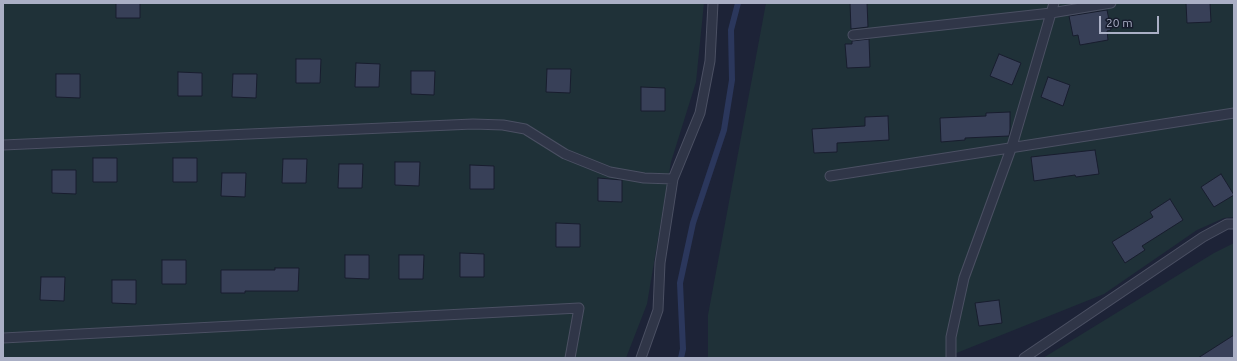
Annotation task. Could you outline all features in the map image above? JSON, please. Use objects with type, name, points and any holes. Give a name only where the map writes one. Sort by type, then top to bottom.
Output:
[{"type":"lane","points":[[641,358],[658,310],[660,262],[673,178],[700,113],[710,61],[713,3]]},
{"type":"lane","points":[[951,358],[951,337],[964,278],[1012,146],[1054,3]]},
{"type":"lane","points":[[853,35],[1051,13],[1112,3]]},
{"type":"lane","points":[[830,176],[1012,146],[1234,113]]},
{"type":"lane","points":[[3,145],[465,125],[503,125],[525,129],[565,154],[610,172],[644,178],[673,178]]},
{"type":"lane","points":[[1024,358],[1203,237],[1227,224],[1234,224]]},
{"type":"lane","points":[[3,338],[579,308],[570,358]]},
{"type":"shaded area","points":[[3,3],[704,3],[696,82],[671,162],[647,304],[626,358],[3,358]]},
{"type":"shaded area","points":[[766,3],[1234,3],[1234,217],[1224,218],[1197,230],[1104,294],[944,358],[708,358],[708,315]]},
{"type":"shaded area","points":[[1234,243],[1234,358],[1043,358],[1214,253]]},
{"type":"building","points":[[116,3],[140,3],[140,18],[116,18]]},
{"type":"building","points":[[850,3],[867,3],[868,27],[851,29]]},
{"type":"building","points":[[1186,3],[1210,3],[1211,22],[1187,23]]},
{"type":"building","points":[[1107,10],[1111,30],[1107,31],[1108,40],[1080,45],[1078,35],[1073,36],[1069,16]]},
{"type":"building","points":[[869,39],[870,67],[847,68],[845,44],[852,44],[852,41]]},
{"type":"building","points":[[999,54],[1021,63],[1012,85],[990,76]]},
{"type":"building","points":[[296,59],[321,59],[320,83],[296,83]]},
{"type":"building","points":[[356,63],[380,64],[379,87],[355,87]]},
{"type":"building","points":[[547,69],[571,69],[570,93],[546,92]]},
{"type":"building","points":[[411,71],[435,71],[434,95],[411,94]]},
{"type":"building","points":[[178,72],[202,73],[202,96],[178,96]]},
{"type":"building","points":[[56,74],[80,74],[80,98],[56,97]]},
{"type":"building","points":[[233,74],[257,74],[256,98],[232,97]]},
{"type":"building","points":[[1048,77],[1070,85],[1063,106],[1041,97]]},
{"type":"building","points":[[641,87],[665,88],[665,111],[641,111]]},
{"type":"building","points":[[1010,112],[1009,136],[965,138],[965,140],[941,142],[940,118],[986,116],[986,113]]},
{"type":"building","points":[[888,116],[889,140],[837,143],[837,152],[814,153],[812,129],[865,126],[865,117]]},
{"type":"building","points":[[1095,150],[1099,174],[1076,177],[1075,175],[1034,181],[1031,157]]},
{"type":"building","points":[[93,158],[117,158],[117,182],[93,182]]},
{"type":"building","points":[[173,158],[197,158],[197,182],[173,182]]},
{"type":"building","points":[[283,159],[307,159],[306,183],[282,183]]},
{"type":"building","points":[[395,162],[420,162],[419,186],[395,185]]},
{"type":"building","points":[[339,164],[363,164],[362,188],[338,188]]},
{"type":"building","points":[[470,165],[494,166],[494,189],[470,189]]},
{"type":"building","points":[[52,170],[76,170],[76,194],[52,193]]},
{"type":"building","points":[[222,173],[246,173],[245,197],[221,196]]},
{"type":"building","points":[[1221,174],[1234,195],[1214,207],[1201,187]]},
{"type":"building","points":[[598,178],[622,180],[622,202],[598,201]]},
{"type":"building","points":[[1170,199],[1183,220],[1142,246],[1145,250],[1125,263],[1112,242],[1153,217],[1150,212]]},
{"type":"building","points":[[556,223],[580,224],[580,247],[556,247]]},
{"type":"building","points":[[460,253],[484,254],[484,277],[460,277]]},
{"type":"building","points":[[345,255],[369,255],[369,279],[345,278]]},
{"type":"building","points":[[399,255],[424,255],[423,279],[399,279]]},
{"type":"building","points":[[162,260],[186,260],[186,284],[162,284]]},
{"type":"building","points":[[275,268],[299,268],[298,291],[245,291],[245,293],[221,293],[221,270],[275,270]]},
{"type":"building","points":[[41,277],[65,277],[64,301],[40,300]]},
{"type":"building","points":[[112,280],[136,280],[136,304],[112,303]]},
{"type":"building","points":[[999,300],[1002,323],[979,326],[975,303]]},
{"type":"building","points":[[1234,335],[1234,358],[1198,358]]},
{"type":"waterway","points":[[681,358],[683,349],[680,283],[693,223],[724,130],[732,80],[731,30],[738,3]]}]
